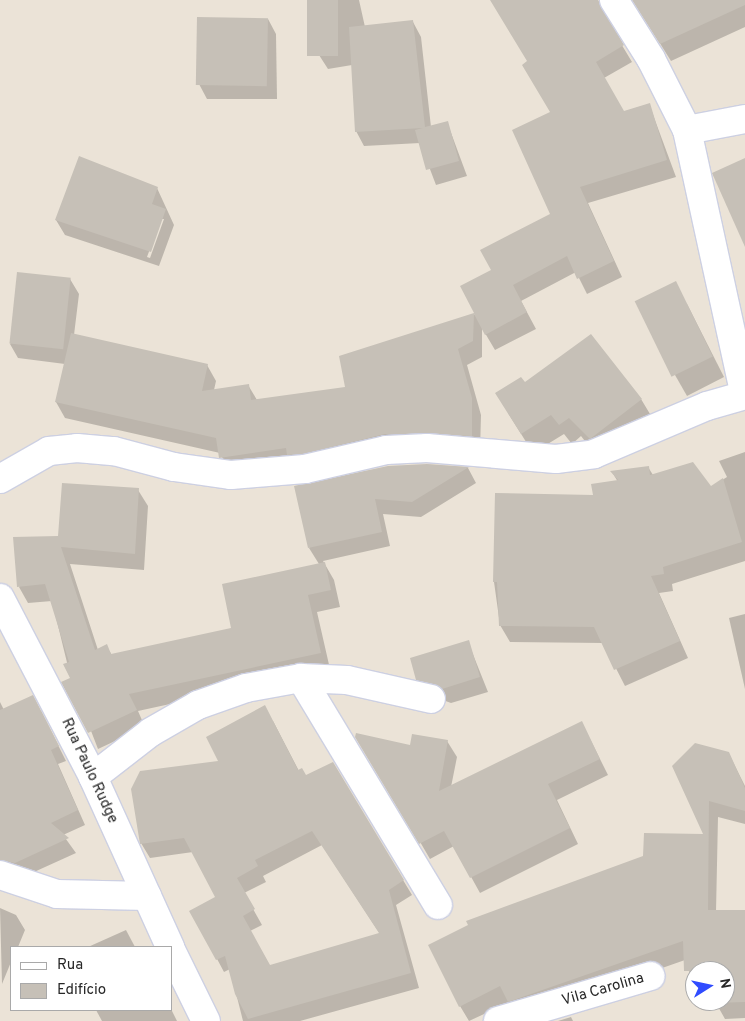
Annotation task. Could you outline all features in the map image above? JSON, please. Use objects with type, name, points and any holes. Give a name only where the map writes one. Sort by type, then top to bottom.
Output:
[{"type":"street","points":[[0,479],[49,451],[77,448],[114,451],[174,467],[231,475],[296,470],[386,450],[427,448],[556,459],[594,454],[707,406],[745,395],[686,130],[614,0]]},
{"type":"street","points":[[686,130],[745,119]]},
{"type":"street","name":"Rua Paulo Rudge","points":[[0,598],[93,777],[170,946]]},
{"type":"street","points":[[93,777],[151,732],[198,705],[246,688],[301,678],[388,686],[432,699]]},
{"type":"street","points":[[301,678],[438,905]]},
{"type":"street","points":[[0,875],[57,894],[146,896]]},
{"type":"street","name":"Rua Paulo Rudge","points":[[172,951],[206,1021]]},
{"type":"street","name":"Vila Carolina","points":[[498,1021],[651,976]]},
{"type":"building","points":[[307,0],[338,0],[338,56],[307,56]]},
{"type":"building","points":[[490,0],[598,0],[624,45],[596,62],[624,111],[650,103],[667,160],[580,187],[614,261],[577,279],[567,256],[513,285],[527,312],[485,335],[474,314],[473,341],[458,349],[472,398],[472,436],[385,434],[303,454],[287,455],[286,448],[219,458],[216,438],[55,402],[71,333],[208,364],[202,391],[249,384],[251,400],[345,387],[339,356],[474,313],[460,286],[491,270],[480,250],[550,214],[512,130],[550,112],[522,65],[527,61]]},
{"type":"building","points":[[632,0],[745,0],[745,5],[660,44]]},
{"type":"building","points":[[197,17],[268,18],[267,86],[196,85]]},
{"type":"building","points":[[413,20],[425,127],[448,121],[459,161],[426,170],[415,130],[423,128],[355,132],[349,27]]},
{"type":"building","points":[[79,156],[158,187],[152,204],[166,209],[151,252],[55,220]]},
{"type":"building","points":[[745,158],[745,247],[712,173]]},
{"type":"building","points":[[17,272],[71,278],[63,349],[9,344]]},
{"type":"building","points":[[676,281],[713,356],[671,377],[635,301]]},
{"type":"building","points":[[591,334],[642,399],[590,439],[569,418],[559,425],[551,415],[521,434],[495,393],[521,377],[525,382]]},
{"type":"building","points":[[693,462],[711,486],[723,478],[742,542],[663,567],[664,574],[651,576],[680,641],[614,670],[594,627],[499,626],[497,582],[493,582],[495,493],[593,495],[591,484],[618,480],[610,471],[649,466],[650,475]]},
{"type":"building","points":[[427,464],[469,467],[412,502],[375,499],[382,532],[308,548],[294,486],[388,466]]},
{"type":"building","points":[[62,483],[139,488],[135,554],[61,547],[95,650],[107,644],[111,654],[231,628],[222,584],[325,562],[331,590],[308,595],[321,653],[129,694],[137,710],[88,733],[61,682],[70,678],[63,664],[69,662],[45,584],[17,587],[13,537],[58,536]]},
{"type":"building","points":[[469,640],[480,677],[442,689],[416,680],[410,658]]},
{"type":"building","points":[[33,695],[59,746],[51,750],[78,810],[51,823],[69,838],[15,863],[0,860],[0,710]]},
{"type":"building","points":[[265,705],[298,770],[302,768],[306,775],[333,762],[404,880],[389,890],[411,973],[248,1019],[235,994],[225,956],[216,960],[189,911],[215,897],[184,838],[140,844],[131,789],[140,771],[218,761],[206,737]],"holes":[[[312,831],[379,933],[270,965],[243,916],[255,909],[237,878],[258,866],[255,860]]]},
{"type":"building","points":[[582,721],[600,759],[548,784],[570,828],[470,878],[444,831],[419,844],[355,737],[356,733],[410,745],[412,734],[448,740],[439,791]]},
{"type":"building","points":[[695,743],[729,752],[745,788],[745,811],[709,801],[708,910],[745,910],[745,1002],[735,1002],[735,961],[685,961],[684,971],[683,941],[508,1002],[500,986],[459,1007],[428,945],[468,925],[466,921],[643,856],[644,833],[703,834],[672,766]]}]
